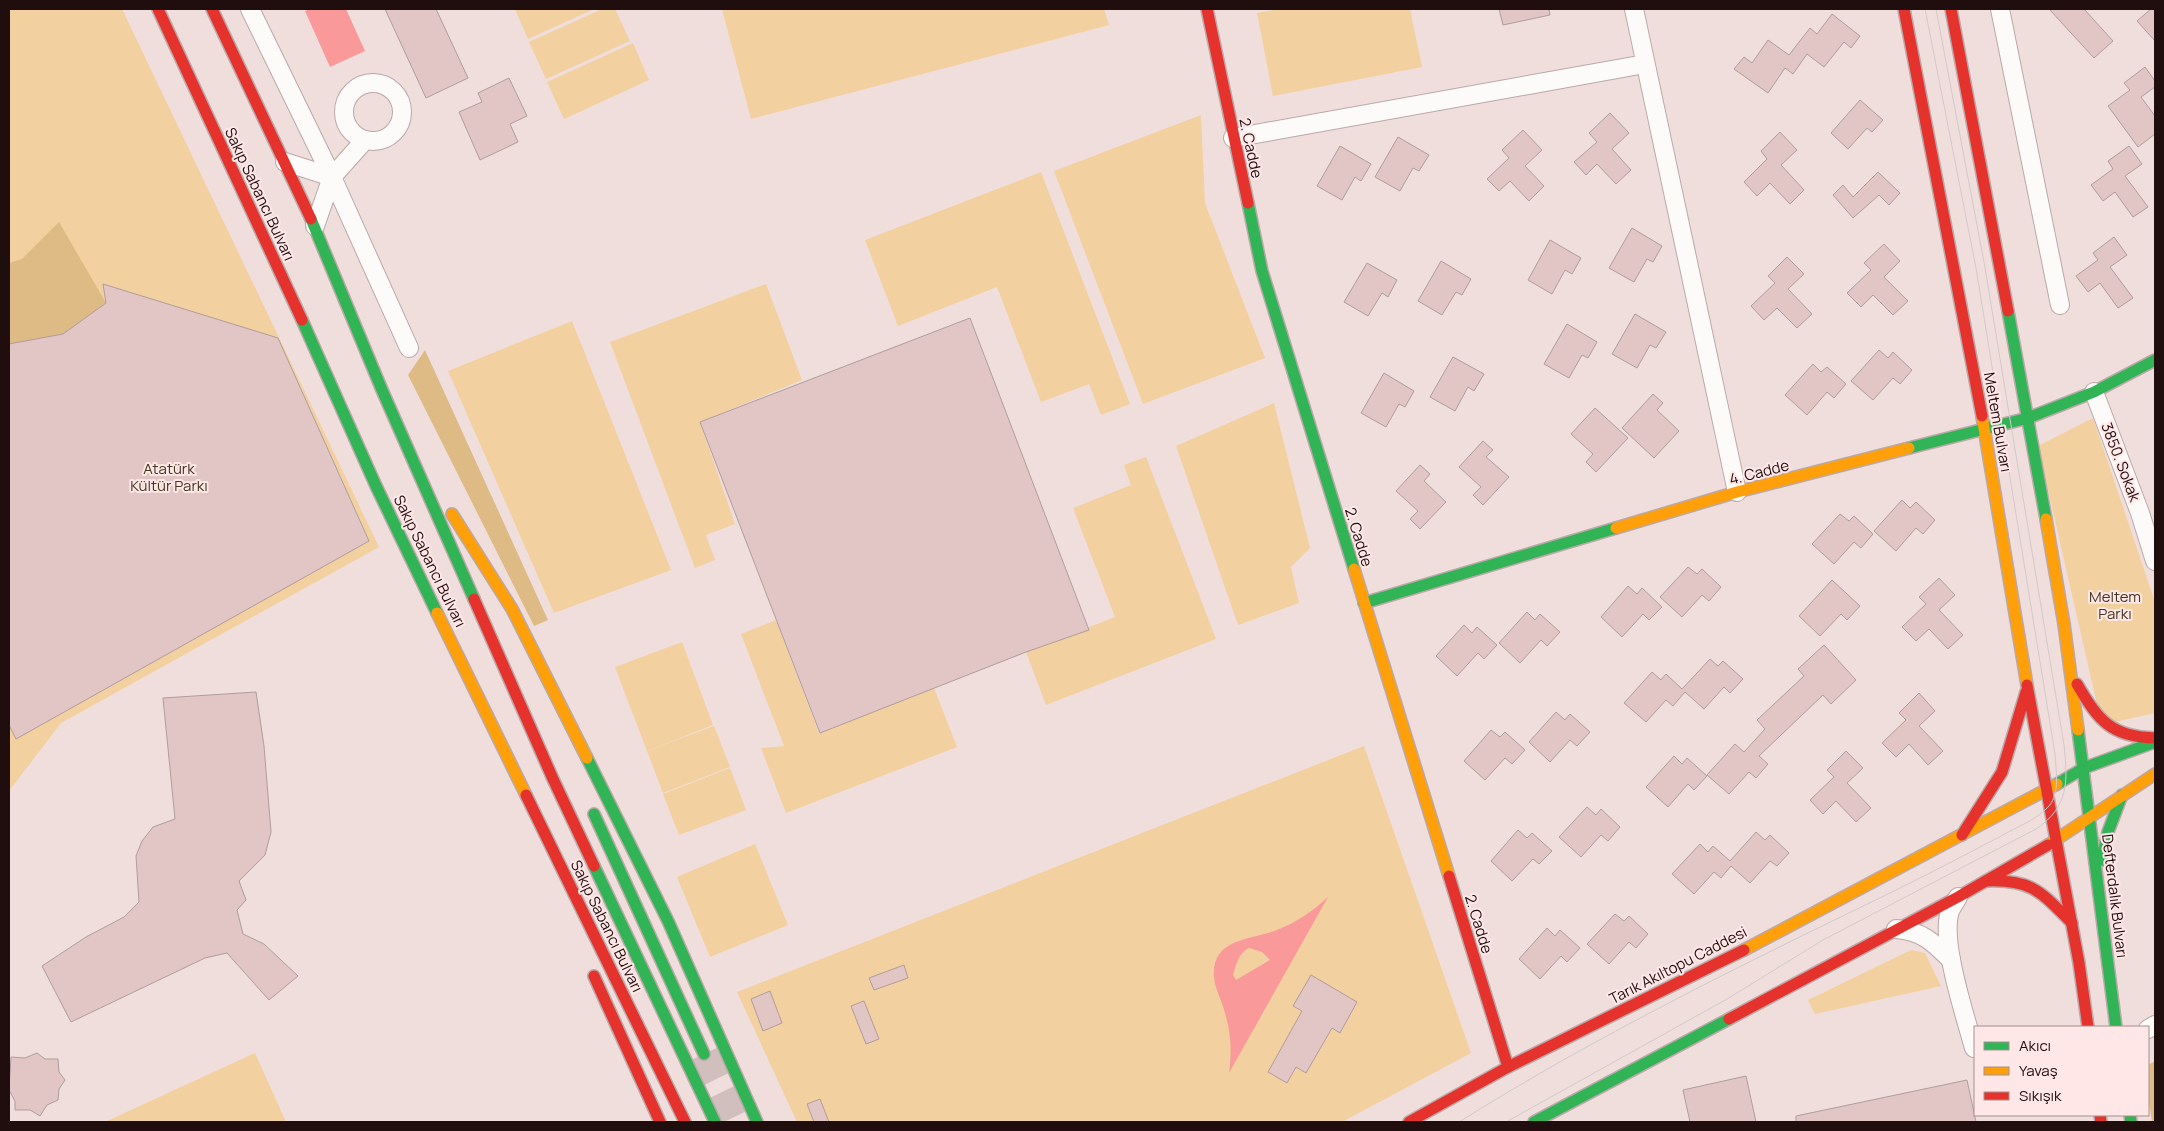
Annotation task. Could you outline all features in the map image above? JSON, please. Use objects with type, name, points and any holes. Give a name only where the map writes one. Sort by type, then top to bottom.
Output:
[{"type":"main road","name":"Sakıp Sabancı Bulvarı","points":[[158,9],[310,336],[376,486],[686,1122]]},
{"type":"main road","name":"Sakıp Sabancı Bulvarı","points":[[212,9],[315,226],[395,417],[554,778],[714,1122]]},
{"type":"main road","name":"2. Cadde","points":[[1207,9],[1262,271],[1508,1067]]},
{"type":"main road","name":"Meltem Bulvarı","points":[[1904,9],[1985,430],[2028,688],[2056,841]]},
{"type":"main road","name":"Meltem Bulvarı","points":[[1951,9],[2028,418],[2072,677],[2084,768]]},
{"type":"main road","name":"4. Cadde","points":[[1364,603],[1737,492],[2028,418],[2094,392],[2155,360]]},
{"type":"main road","points":[[395,417],[435,488],[485,588]]},
{"type":"main road","points":[[376,486],[465,697]]},
{"type":"main road","points":[[435,488],[512,609],[668,921],[758,1122]]},
{"type":"main road","points":[[2072,677],[2101,722],[2118,733],[2139,739],[2155,740]]},
{"type":"main road","points":[[1962,835],[2002,772],[2028,688]]},
{"type":"main road","name":"Tarık Akıltopu Caddesi","points":[[1409,1122],[1508,1067],[1718,963],[2047,790],[2084,768],[2155,740]]},
{"type":"main road","name":"Defterdalık Bulvarı","points":[[2084,768],[2116,1026]]},
{"type":"main road","points":[[1534,1122],[1958,897],[2056,841],[2090,816],[2155,774]]},
{"type":"main road","points":[[2101,898],[2102,858],[2108,832],[2122,796]]},
{"type":"main road","points":[[587,801],[704,1054]]},
{"type":"main road","points":[[2056,841],[2072,923],[2088,1026]]},
{"type":"main road","points":[[1986,881],[2008,879],[2034,886],[2072,923]]},
{"type":"main road","points":[[589,966],[660,1122]]},
{"type":"main road","points":[[1421,1122],[1453,1097]]},
{"type":"street","points":[[250,9],[332,177],[410,348]]},
{"type":"street","points":[[1634,9],[1737,492]]},
{"type":"street","points":[[2000,9],[2060,305]]},
{"type":"street","points":[[1233,138],[1645,64]]},
{"type":"street","points":[[315,226],[332,177],[365,140]]},
{"type":"street","points":[[285,162],[332,177]]},
{"type":"street","name":"3850. Sokak","points":[[2094,392],[2140,513],[2155,561]]},
{"type":"street","points":[[1958,897],[1950,911],[1951,960],[1974,1048]]},
{"type":"street","points":[[1896,929],[1912,930],[1929,939],[1951,960]]},
{"type":"green space","name":"Atatürk Kültür Parkı","points":[[9,9],[122,9],[379,547],[61,723],[9,791]]},
{"type":"green space","points":[[515,9],[594,9],[528,39]]},
{"type":"green space","points":[[602,9],[615,9],[630,41],[546,79],[529,42]]},
{"type":"green space","points":[[722,9],[1104,9],[1109,25],[751,119]]},
{"type":"green space","points":[[1279,9],[1410,9],[1422,67],[1273,96],[1257,13]]},
{"type":"green space","points":[[633,43],[649,80],[564,119],[547,82]]},
{"type":"green space","points":[[1201,115],[1205,203],[1265,358],[1143,404],[1054,171]]},
{"type":"green space","points":[[1041,172],[1130,404],[1101,415],[1089,384],[1041,402],[997,287],[898,326],[865,240]]},
{"type":"green space","points":[[766,284],[802,380],[700,422],[735,524],[706,535],[715,560],[695,568],[610,342]]},
{"type":"green space","points":[[572,321],[671,570],[554,613],[448,371]]},
{"type":"green space","points":[[1274,403],[1310,548],[1291,567],[1299,603],[1238,625],[1176,446]]},
{"type":"green space","name":"Meltem Parkı","points":[[2093,418],[2155,602],[2155,713],[2115,722],[2099,713],[2038,446]]},
{"type":"green space","points":[[1146,457],[1216,639],[1046,705],[1026,652],[1115,617],[1073,508],[1131,485],[1124,465]]},
{"type":"green space","points":[[776,620],[819,733],[934,688],[957,747],[786,813],[761,748],[784,746],[741,634]]},
{"type":"green space","points":[[682,642],[713,725],[647,751],[615,667]]},
{"type":"green space","points":[[714,726],[730,767],[663,793],[647,751]]},
{"type":"green space","points":[[1364,746],[1471,1053],[1342,1122],[797,1122],[737,992]]},
{"type":"green space","points":[[730,768],[746,810],[679,835],[663,794]]},
{"type":"green space","points":[[755,844],[788,925],[710,957],[677,877]]},
{"type":"green space","points":[[1911,950],[1925,953],[1941,986],[1815,1014],[1808,1000]]},
{"type":"green space","points":[[255,1053],[286,1122],[107,1121]]},
{"type":"shaded area","points":[[310,9],[346,9],[365,51],[330,67],[305,11]]},
{"type":"shaded area","points":[[59,222],[106,303],[63,334],[9,344],[9,263],[22,259]]},
{"type":"shaded area","points":[[425,350],[548,620],[534,626],[408,375]]},
{"type":"shaded area","points":[[1328,897],[1229,1073],[1231,1050],[1229,1028],[1214,977],[1215,964],[1219,955],[1235,943],[1277,930],[1291,923]],"holes":[[[1249,948],[1262,952],[1270,960],[1236,980],[1233,975],[1238,959],[1243,952]]]},
{"type":"shaded area","points":[[2155,1061],[2155,1122],[2152,1122],[2149,1102],[2149,1064]]},
{"type":"building","points":[[385,9],[436,9],[468,78],[426,98]]},
{"type":"building","points":[[1499,9],[1549,9],[1550,15],[1503,25]]},
{"type":"building","points":[[2049,9],[2084,9],[2113,41],[2094,58]]},
{"type":"building","points":[[2151,9],[2155,9],[2155,41],[2137,21]]},
{"type":"building","points":[[1832,14],[1860,36],[1851,48],[1844,42],[1824,67],[1807,54],[1793,74],[1785,68],[1768,93],[1734,69],[1744,57],[1752,63],[1768,40],[1789,55],[1810,28],[1817,34]]},
{"type":"building","points":[[2145,67],[2155,81],[2155,87],[2141,97],[2155,116],[2155,134],[2138,147],[2108,106],[2130,90],[2124,83]]},
{"type":"building","points":[[509,78],[527,116],[510,124],[518,142],[480,160],[459,112],[482,102],[478,93]]},
{"type":"building","points":[[1860,100],[1883,120],[1872,132],[1867,128],[1848,149],[1831,133]]},
{"type":"building","points":[[1610,113],[1629,133],[1612,149],[1631,170],[1616,184],[1597,164],[1586,175],[1574,162],[1597,142],[1589,133]]},
{"type":"building","points":[[1523,130],[1542,150],[1525,166],[1544,186],[1529,201],[1510,181],[1499,191],[1487,179],[1509,158],[1502,150]]},
{"type":"building","points":[[1780,132],[1797,150],[1781,165],[1804,190],[1790,204],[1770,183],[1757,196],[1744,182],[1767,159],[1761,151]]},
{"type":"building","points":[[1398,137],[1429,155],[1419,171],[1413,168],[1400,191],[1375,177]]},
{"type":"building","points":[[1340,146],[1371,164],[1361,181],[1355,177],[1342,200],[1317,186]]},
{"type":"building","points":[[2129,146],[2142,164],[2125,176],[2148,207],[2133,217],[2115,192],[2103,201],[2091,185],[2113,169],[2108,161]]},
{"type":"building","points":[[1878,172],[1900,193],[1889,205],[1879,195],[1853,218],[1833,195],[1843,185],[1853,197]]},
{"type":"building","points":[[1632,228],[1662,246],[1653,262],[1647,259],[1634,282],[1609,268]]},
{"type":"building","points":[[2114,237],[2127,255],[2110,267],[2133,298],[2118,308],[2100,283],[2088,292],[2076,276],[2098,260],[2093,253]]},
{"type":"building","points":[[1550,240],[1581,258],[1572,274],[1565,270],[1552,294],[1528,280]]},
{"type":"building","points":[[1884,244],[1900,261],[1884,277],[1908,301],[1893,315],[1873,295],[1861,307],[1847,293],[1871,270],[1864,263]]},
{"type":"building","points":[[1787,257],[1804,274],[1788,289],[1812,314],[1797,328],[1777,308],[1764,320],[1751,306],[1775,283],[1768,276]]},
{"type":"building","points":[[1441,261],[1471,279],[1462,295],[1456,292],[1442,315],[1418,301]]},
{"type":"building","points":[[1367,263],[1397,280],[1388,297],[1382,293],[1368,316],[1344,302]]},
{"type":"building","name":"Atatürk Kültür Parkı","points":[[103,284],[278,338],[369,541],[16,739],[9,725],[9,344],[63,334],[106,303]]},
{"type":"building","points":[[1635,314],[1666,332],[1656,348],[1650,345],[1637,368],[1612,354]]},
{"type":"building","points":[[970,318],[1089,630],[1026,652],[820,733],[700,422]]},
{"type":"building","points":[[1567,324],[1597,342],[1588,358],[1582,355],[1569,378],[1544,364]]},
{"type":"building","points":[[1879,350],[1888,358],[1893,352],[1912,370],[1900,384],[1893,378],[1873,400],[1851,381]]},
{"type":"building","points":[[1453,357],[1484,374],[1474,391],[1468,387],[1455,411],[1430,397]]},
{"type":"building","points":[[1813,364],[1821,372],[1827,367],[1846,384],[1834,398],[1827,392],[1807,415],[1785,395]]},
{"type":"building","points":[[1384,373],[1414,391],[1405,407],[1399,404],[1386,427],[1361,413]]},
{"type":"building","points":[[1653,394],[1663,403],[1657,410],[1679,431],[1654,458],[1622,428]]},
{"type":"building","points":[[1595,408],[1628,438],[1596,472],[1586,462],[1593,454],[1571,434]]},
{"type":"building","points":[[1483,441],[1493,450],[1486,457],[1509,477],[1483,505],[1473,495],[1481,487],[1459,467]]},
{"type":"building","points":[[1420,465],[1430,474],[1424,481],[1446,502],[1420,529],[1410,519],[1418,511],[1396,491]]},
{"type":"building","points":[[1902,500],[1910,508],[1916,502],[1935,520],[1923,534],[1916,528],[1896,551],[1874,531]]},
{"type":"building","points":[[1840,514],[1849,521],[1854,516],[1873,534],[1861,548],[1854,542],[1834,564],[1812,544]]},
{"type":"building","points":[[1688,567],[1697,574],[1702,569],[1721,587],[1709,601],[1702,595],[1682,617],[1660,597]]},
{"type":"building","points":[[1939,578],[1955,595],[1939,610],[1963,635],[1948,649],[1929,629],[1916,641],[1902,627],[1926,604],[1919,597]]},
{"type":"building","points":[[1832,580],[1860,606],[1847,620],[1841,614],[1820,636],[1799,616]]},
{"type":"building","points":[[1628,586],[1637,594],[1642,588],[1662,607],[1649,620],[1643,614],[1622,637],[1601,617]]},
{"type":"building","points":[[1527,612],[1535,620],[1540,614],[1560,632],[1547,646],[1541,640],[1520,663],[1499,643]]},
{"type":"building","points":[[1464,625],[1472,633],[1477,627],[1497,645],[1484,659],[1478,653],[1457,676],[1436,656]]},
{"type":"building","points":[[1824,645],[1856,680],[1831,704],[1823,695],[1759,756],[1768,764],[1756,778],[1749,772],[1729,794],[1707,775],[1735,744],[1744,752],[1765,729],[1757,720],[1804,676],[1798,669]]},
{"type":"building","points":[[1710,659],[1718,666],[1723,661],[1743,679],[1730,693],[1724,687],[1704,709],[1685,692],[1673,706],[1666,700],[1646,722],[1624,703],[1652,672],[1661,680],[1666,674],[1682,689]]},
{"type":"building","points":[[256,692],[264,746],[271,832],[265,855],[239,881],[246,900],[237,910],[243,934],[264,944],[298,976],[269,1000],[227,953],[205,958],[71,1022],[42,966],[86,937],[124,917],[139,902],[136,856],[142,841],[153,827],[175,819],[163,698]]},
{"type":"building","points":[[1919,693],[1935,711],[1919,726],[1943,751],[1928,765],[1909,744],[1896,757],[1882,743],[1906,720],[1899,713]]},
{"type":"building","points":[[1556,712],[1565,720],[1570,714],[1590,732],[1577,746],[1570,740],[1550,762],[1529,742]]},
{"type":"building","points":[[1491,730],[1500,737],[1505,732],[1525,750],[1512,764],[1505,758],[1485,780],[1464,761]]},
{"type":"building","points":[[1846,751],[1863,768],[1847,783],[1871,808],[1856,822],[1836,801],[1823,814],[1810,800],[1834,777],[1827,770]]},
{"type":"building","points":[[1674,756],[1682,764],[1687,758],[1707,776],[1694,790],[1688,784],[1668,807],[1646,787]]},
{"type":"building","points":[[1587,807],[1596,815],[1601,809],[1620,827],[1608,841],[1601,835],[1581,857],[1559,837]]},
{"type":"building","points":[[1518,830],[1527,838],[1532,833],[1552,851],[1539,864],[1533,859],[1512,881],[1491,861]]},
{"type":"building","points":[[1756,832],[1765,840],[1770,835],[1789,853],[1777,866],[1770,861],[1750,883],[1731,866],[1721,878],[1714,872],[1694,894],[1672,874],[1700,844],[1708,852],[1713,846],[1730,861]]},
{"type":"building","points":[[1615,914],[1624,921],[1629,916],[1648,934],[1636,948],[1629,942],[1609,964],[1587,944]]},
{"type":"building","points":[[1547,928],[1555,936],[1560,930],[1580,948],[1567,962],[1561,956],[1540,979],[1519,959]]},
{"type":"building","points":[[904,965],[908,978],[874,990],[869,978]]},
{"type":"building","points":[[1311,975],[1357,1002],[1340,1033],[1332,1028],[1306,1073],[1296,1067],[1287,1083],[1268,1072],[1302,1011],[1293,1006]]},
{"type":"building","points":[[770,991],[782,1023],[763,1031],[751,999]]},
{"type":"building","points":[[864,1001],[879,1039],[866,1044],[851,1006]]},
{"type":"building","points":[[37,1053],[45,1059],[58,1059],[59,1072],[65,1080],[59,1089],[58,1100],[47,1105],[40,1116],[30,1110],[15,1110],[15,1101],[9,1090],[11,1057],[25,1058]]},
{"type":"building","points":[[1746,1076],[1756,1122],[1690,1122],[1683,1090]]},
{"type":"building","points":[[1967,1080],[1976,1122],[1796,1122],[1796,1116]]},
{"type":"building","points":[[820,1099],[829,1122],[814,1122],[807,1104]]},
{"type":"tunnel","points":[[704,1054],[737,1122]]},
{"type":"tram line","points":[[1459,1122],[1555,1065],[1653,1011],[2027,823],[2044,811],[2055,795],[2055,754],[1976,268],[1925,9]]},
{"type":"tram line","points":[[1506,1122],[1727,999],[1823,940],[2036,829],[2055,812],[2064,792],[2066,782],[2064,745],[1984,262],[1936,9]]},
{"type":"traffic: fast","points":[[1248,203],[1262,271],[1354,569]]},
{"type":"traffic: fast","points":[[311,219],[382,390],[474,599]]},
{"type":"traffic: fast","points":[[2008,311],[2046,519]]},
{"type":"traffic: fast","points":[[302,320],[376,486],[437,613]]},
{"type":"traffic: fast","points":[[1909,448],[2028,418],[2094,392],[2155,360]]},
{"type":"traffic: fast","points":[[1364,603],[1616,528]]},
{"type":"traffic: fast","points":[[2078,730],[2116,1026]]},
{"type":"traffic: fast","points":[[2057,784],[2084,768],[2155,742]]},
{"type":"traffic: fast","points":[[587,758],[668,921],[757,1122]]},
{"type":"traffic: fast","points":[[2102,860],[2108,832],[2122,795]]},
{"type":"traffic: fast","points":[[594,814],[704,1054]]},
{"type":"traffic: fast","points":[[594,866],[715,1122]]},
{"type":"traffic: fast","points":[[1534,1122],[1729,1019]]},
{"type":"traffic: fast","points":[[2130,1116],[2131,1122]]},
{"type":"traffic: slow","points":[[1982,416],[2027,685]]},
{"type":"traffic: slow","points":[[1616,528],[1737,492],[1909,448]]},
{"type":"traffic: slow","points":[[452,514],[512,609],[587,758]]},
{"type":"traffic: slow","points":[[2046,519],[2064,624],[2078,730]]},
{"type":"traffic: slow","points":[[1354,569],[1449,876]]},
{"type":"traffic: slow","points":[[437,613],[526,795]]},
{"type":"traffic: slow","points":[[2048,845],[2155,774]]},
{"type":"traffic: slow","points":[[1744,950],[2057,784]]},
{"type":"traffic: jam","points":[[158,9],[302,320]]},
{"type":"traffic: jam","points":[[212,9],[311,219]]},
{"type":"traffic: jam","points":[[1207,9],[1248,203]]},
{"type":"traffic: jam","points":[[1904,9],[1982,416]]},
{"type":"traffic: jam","points":[[1951,9],[2008,311]]},
{"type":"traffic: jam","points":[[474,599],[553,779],[594,866]]},
{"type":"traffic: jam","points":[[2077,684],[2099,717],[2107,724],[2127,734],[2155,738]]},
{"type":"traffic: jam","points":[[2027,685],[2079,963],[2088,1026]]},
{"type":"traffic: jam","points":[[1962,835],[2002,772],[2026,692]]},
{"type":"traffic: jam","points":[[526,795],[685,1122]]},
{"type":"traffic: jam","points":[[1729,1019],[1958,897],[2048,845]]},
{"type":"traffic: jam","points":[[1449,876],[1508,1067]]},
{"type":"traffic: jam","points":[[1986,881],[2014,882],[2025,885],[2052,903],[2072,923]]},
{"type":"traffic: jam","points":[[1409,1122],[1508,1067],[1744,950]]},
{"type":"traffic: jam","points":[[594,976],[660,1122]]},
{"type":"traffic: jam","points":[[2100,1116],[2101,1122]]}]
